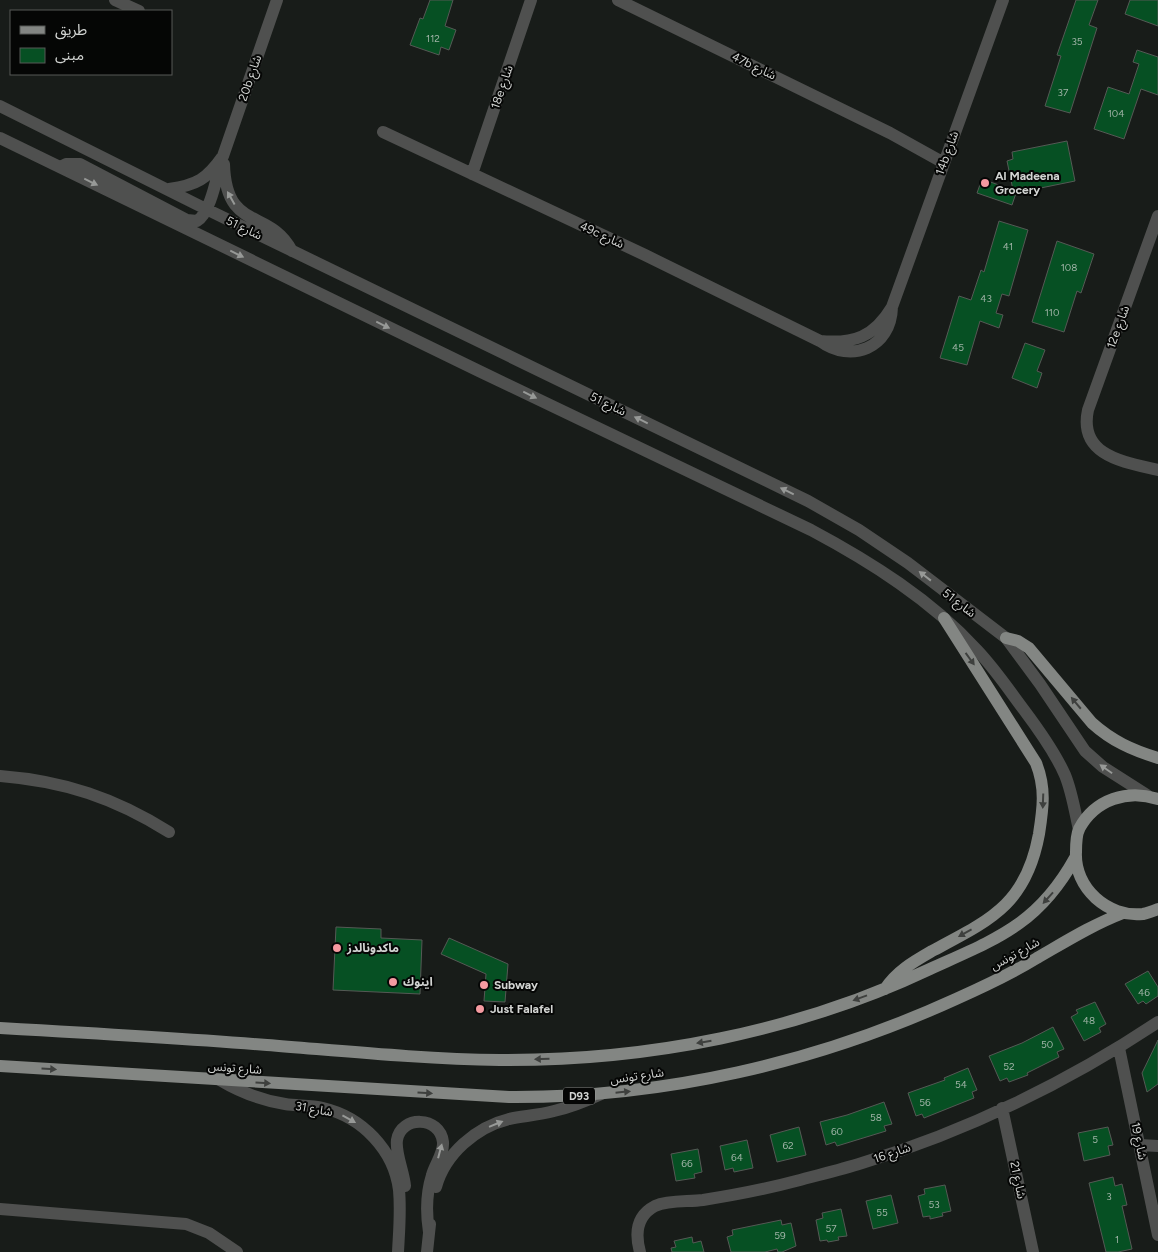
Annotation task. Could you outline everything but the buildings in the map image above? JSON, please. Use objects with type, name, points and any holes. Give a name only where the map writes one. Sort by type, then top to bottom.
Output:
[{"type":"main road","points":[[885,989],[896,974],[911,963],[984,923],[1008,903],[1021,886],[1030,867],[1036,847],[1043,808],[1043,785],[1036,763],[944,618]]},
{"type":"main road","points":[[1006,638],[1018,641],[1029,648],[1100,731],[1121,745],[1158,758]]},
{"type":"main road","points":[[1152,797],[1131,794],[1116,797],[1102,804],[1090,814],[1079,830],[1076,858],[1078,873],[1085,887],[1096,899],[1109,908],[1124,913],[1144,914],[1158,909]]},
{"type":"main road","name":"شارع تونس","points":[[0,1028],[499,1060],[543,1059],[629,1052],[712,1041],[793,1020],[885,989],[989,943],[1014,929],[1028,917],[1054,891],[1076,858]]},
{"type":"main road","name":"شارع تونس","points":[[0,1066],[509,1097],[601,1094],[657,1087],[730,1074],[817,1052],[860,1038],[957,999],[1036,959],[1081,932],[1124,913]]},
{"type":"street","points":[[115,0],[137,10]]},
{"type":"street","name":"20b شارع","points":[[169,189],[188,187],[201,180],[213,171],[223,156],[277,0]]},
{"type":"street","name":"18e شارع","points":[[472,174],[532,0]]},
{"type":"street","name":"47b شارع","points":[[618,0],[890,133],[946,157]]},
{"type":"street","name":"14b شارع","points":[[861,345],[867,334],[881,322],[892,307],[1003,0]]},
{"type":"street","name":"شارع 51","points":[[0,106],[206,209],[816,506],[859,530],[908,563],[1006,638],[1085,751],[1103,767],[1152,797]]},
{"type":"street","name":"49c شارع","points":[[383,132],[645,254],[820,341],[861,345]]},
{"type":"street","name":"شارع 51","points":[[0,138],[811,530],[848,550],[919,598],[944,618],[977,650],[1005,684],[1054,755],[1069,785],[1079,830]]},
{"type":"street","points":[[60,167],[66,164],[80,164],[187,220],[197,221],[206,209],[223,156]]},
{"type":"street","name":"20b شارع","points":[[223,156],[226,188],[234,204],[248,216],[281,234],[292,251]]},
{"type":"street","name":"12e شارع","points":[[1158,216],[1154,239],[1088,410],[1086,424],[1091,439],[1107,455],[1115,459],[1158,470]]},
{"type":"street","points":[[0,776],[49,782],[91,793],[132,810],[169,832]]},
{"type":"street","name":"شارع 16","points":[[640,1252],[637,1236],[639,1222],[648,1211],[658,1205],[703,1200],[767,1188],[862,1163],[942,1135],[1056,1083],[1119,1048],[1158,1022]]},
{"type":"street","name":"شارع 19","points":[[1119,1048],[1158,1235]]},
{"type":"street","name":"شارع 31","points":[[220,1080],[258,1098],[334,1111],[353,1120],[370,1133],[384,1150],[397,1179],[400,1200],[399,1252]]},
{"type":"street","points":[[427,1252],[434,1195],[440,1178],[456,1152],[469,1139],[507,1120],[570,1107],[601,1094]]},
{"type":"street","name":"شارع 21","points":[[1002,1108],[1033,1252]]},
{"type":"street","points":[[399,1252],[405,1222],[406,1195],[397,1142],[398,1136],[406,1126],[417,1122],[423,1122],[434,1127],[443,1142],[427,1198],[429,1232]]},
{"type":"street","points":[[1140,1145],[1158,1146]]},
{"type":"street","points":[[0,1210],[186,1224],[209,1233],[237,1252]]},
{"type":"place","name":"Al Madeena Grocery","points":[[985,183]]},
{"type":"place","name":"ماكدونالدز","points":[[337,948]]},
{"type":"place","name":"اينوك","points":[[393,982]]},
{"type":"place","name":"Subway","points":[[484,985]]},
{"type":"place","name":"Just Falafel","points":[[480,1009]]}]
